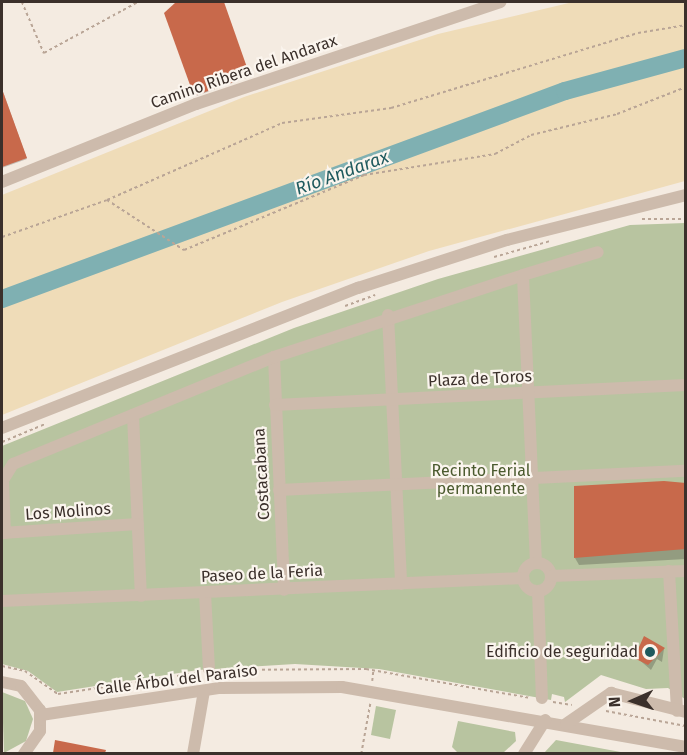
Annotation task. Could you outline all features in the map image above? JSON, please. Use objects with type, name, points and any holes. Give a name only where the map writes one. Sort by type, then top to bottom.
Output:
[{"type":"street","name":"Camino Ribera del Andarax","points":[[2,182],[196,104],[500,2]]},
{"type":"street","points":[[2,428],[302,308],[613,211],[686,195]]},
{"type":"street","points":[[3,533],[3,480],[9,466],[274,357],[388,315],[598,252]]},
{"type":"street","points":[[523,275],[536,563],[524,578],[538,591],[542,699]]},
{"type":"street","points":[[388,315],[401,584]]},
{"type":"street","name":"Costacabana","points":[[274,357],[284,590]]},
{"type":"street","name":"Plaza de Toros","points":[[275,405],[686,385]]},
{"type":"street","points":[[133,415],[141,596]]},
{"type":"street","points":[[279,490],[686,471]]},
{"type":"street","name":"Los Molinos","points":[[3,533],[138,524]]},
{"type":"street","points":[[536,563],[551,576],[686,571]]},
{"type":"street","points":[[566,724],[611,693],[681,712],[669,571]]},
{"type":"street","points":[[538,591],[548,587],[551,576]]},
{"type":"street","name":"Paseo de la Feria","points":[[2,601],[524,578]]},
{"type":"street","points":[[205,593],[209,669]]},
{"type":"street","points":[[2,682],[30,693],[41,715],[37,739],[25,753]]},
{"type":"street","name":"Calle Árbol del Paraíso","points":[[41,715],[204,691],[342,687],[545,720],[686,747]]},
{"type":"street","points":[[194,753],[204,691]]},
{"type":"street","points":[[524,753],[545,720]]},
{"type":"path","points":[[22,2],[44,53],[138,2]]},
{"type":"path","points":[[2,237],[107,200],[282,123],[391,108],[638,33],[686,25]]},
{"type":"path","points":[[107,200],[183,250],[364,175],[495,154],[531,135],[607,117],[686,87]]},
{"type":"path","points":[[638,219],[686,219]]},
{"type":"path","points":[[491,257],[556,240]]},
{"type":"path","points":[[337,309],[381,292]]},
{"type":"path","points":[[2,442],[56,419]]},
{"type":"path","points":[[372,680],[373,670]]},
{"type":"path","points":[[565,704],[686,726]]},
{"type":"path","points":[[361,753],[369,709]]},
{"type":"green space","name":"Recinto Ferial permanente","points":[[685,223],[685,699],[668,688],[646,689],[601,675],[565,702],[564,697],[552,694],[551,700],[379,669],[295,664],[198,670],[57,692],[28,671],[2,664],[2,446],[294,328],[438,279],[630,225]]},
{"type":"green space","points":[[2,692],[25,701],[33,719],[26,741],[4,753]]},
{"type":"green space","points":[[376,706],[396,710],[390,739],[371,735]]},
{"type":"green space","points":[[458,721],[515,732],[516,741],[503,753],[458,753],[452,747]]},
{"type":"green space","points":[[556,740],[626,753],[544,753]]},
{"type":"sand","points":[[573,2],[685,2],[685,181],[429,251],[282,302],[2,415],[2,195],[244,97],[438,34]]},
{"type":"building","points":[[176,2],[224,2],[250,76],[194,96],[164,13]]},
{"type":"building","points":[[2,89],[27,158],[2,167]]},
{"type":"building","points":[[664,481],[686,483],[686,549],[574,558],[574,486]]},
{"type":"building","name":"Edificio de seguridad","points":[[644,636],[665,648],[648,665],[634,658]]},
{"type":"building","points":[[55,740],[106,750],[105,753],[53,753]]},
{"type":"waterway","name":"Río Andarax","points":[[2,299],[565,91],[686,58]]},
{"type":"place","name":"Edificio de seguridad","points":[[650,652]]}]
